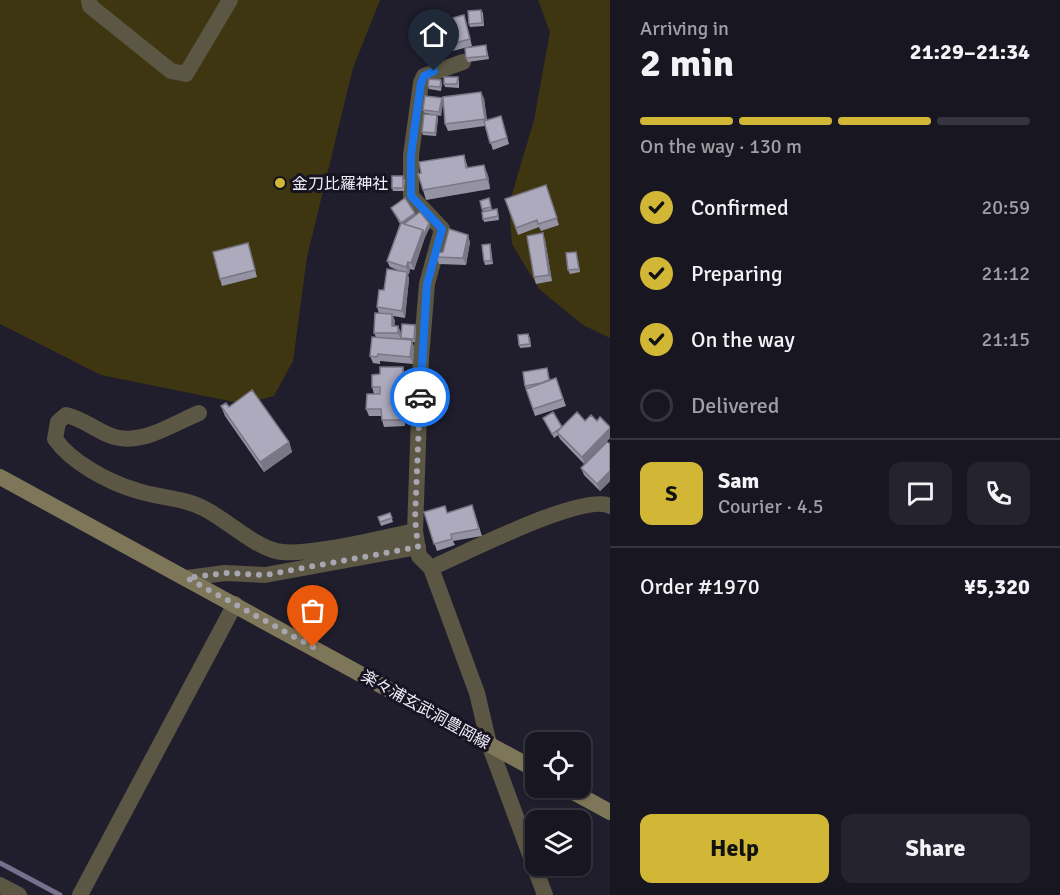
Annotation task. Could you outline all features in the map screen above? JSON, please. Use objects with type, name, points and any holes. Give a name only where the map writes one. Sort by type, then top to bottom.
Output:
[{"type":"main road","name":"楽々浦玄武洞豊岡線","points":[[0,477],[525,764]]},
{"type":"main road","points":[[584,798],[610,812]]},
{"type":"street","points":[[88,0],[90,6],[171,71],[186,74],[230,0]]},
{"type":"street","points":[[463,62],[424,76],[421,83],[411,155],[411,196],[442,229],[427,284],[417,539],[419,556],[431,568],[477,693],[489,744],[545,895]]},
{"type":"street","points":[[199,413],[144,438],[128,439],[111,436],[80,418],[66,416],[58,422],[55,439],[62,449],[112,480],[136,491],[204,508],[276,551],[301,551],[417,539]]},
{"type":"street","points":[[431,568],[564,510],[588,504],[610,506]]},
{"type":"street","points":[[187,578],[225,573],[265,575],[417,539]]},
{"type":"street","points":[[80,895],[235,604]]},
{"type":"street","points":[[0,885],[19,895]]},
{"type":"shaded area","points":[[0,0],[380,0],[353,68],[307,257],[293,361],[274,396],[244,404],[101,375],[0,324]]},
{"type":"shaded area","points":[[538,0],[610,0],[610,338],[583,325],[539,289],[512,244],[509,204],[534,120],[550,32]]},
{"type":"building","points":[[481,10],[482,23],[469,24],[468,11]]},
{"type":"building","points":[[464,15],[470,39],[439,47],[433,23]]},
{"type":"building","points":[[486,45],[487,56],[466,58],[465,48]]},
{"type":"building","points":[[444,77],[458,77],[457,84],[444,84]]},
{"type":"building","points":[[429,79],[441,80],[440,87],[428,86]]},
{"type":"building","points":[[481,92],[485,119],[445,124],[443,97]]},
{"type":"building","points":[[425,96],[442,98],[439,112],[423,110]]},
{"type":"building","points":[[424,114],[437,115],[435,133],[422,132]]},
{"type":"building","points":[[501,116],[507,138],[490,143],[484,121]]},
{"type":"building","points":[[464,155],[466,168],[484,165],[487,179],[423,190],[418,174],[421,173],[419,162]]},
{"type":"building","points":[[392,176],[403,176],[403,188],[392,188]]},
{"type":"building","points":[[546,185],[557,218],[538,224],[537,220],[516,228],[505,199]]},
{"type":"building","points":[[405,198],[415,213],[401,223],[391,208]]},
{"type":"building","points":[[489,198],[491,207],[482,209],[480,201]]},
{"type":"building","points":[[497,209],[498,216],[483,219],[482,212]]},
{"type":"building","points":[[420,212],[429,223],[424,234],[423,230],[404,224]]},
{"type":"building","points":[[401,223],[423,230],[411,263],[408,262],[406,267],[387,261]]},
{"type":"building","points":[[449,229],[468,235],[463,258],[436,257],[437,253],[443,252]]},
{"type":"building","points":[[543,233],[549,275],[534,277],[527,236]]},
{"type":"building","points":[[248,243],[255,270],[220,279],[213,252]]},
{"type":"building","points":[[490,244],[491,261],[484,261],[482,245]]},
{"type":"building","points":[[576,252],[579,269],[568,270],[566,253]]},
{"type":"building","points":[[387,269],[407,272],[402,311],[377,307],[379,290],[384,290]]},
{"type":"building","points":[[375,313],[392,314],[392,326],[398,326],[398,333],[374,333]]},
{"type":"building","points":[[402,324],[415,325],[414,339],[401,338]]},
{"type":"building","points":[[528,334],[530,344],[519,345],[518,335]]},
{"type":"building","points":[[372,337],[412,340],[410,357],[378,354],[377,357],[370,356]]},
{"type":"building","points":[[380,367],[403,367],[403,420],[382,420],[381,409],[366,409],[367,394],[380,394],[380,387],[372,387],[372,375],[380,374]]},
{"type":"building","points":[[547,368],[549,380],[525,386],[523,372]]},
{"type":"building","points":[[556,378],[563,399],[533,409],[526,389]]},
{"type":"building","points":[[252,390],[289,442],[260,462],[221,406],[226,403],[229,407]]},
{"type":"building","points":[[553,412],[562,427],[552,434],[543,418]]},
{"type":"building","points":[[577,412],[585,421],[591,415],[597,421],[600,417],[610,427],[582,457],[557,432]]},
{"type":"building","points":[[607,442],[610,444],[610,471],[597,484],[581,468]]},
{"type":"building","points":[[472,505],[479,529],[451,534],[452,539],[434,544],[424,512],[445,506],[447,513]]},
{"type":"building","points":[[390,513],[392,518],[380,522],[378,517]]},
{"type":"waterway","points":[[0,863],[60,895]]},
{"type":"way so far","points":[[313,647],[187,578],[225,573],[265,575],[418,547],[415,519],[420,397]]},
{"type":"place","name":"金刀比羅神社","points":[[280,183]]},
{"type":"route","points":[[420,397],[427,284],[442,229],[411,196],[411,155],[421,83],[424,76],[434,71]]}]
